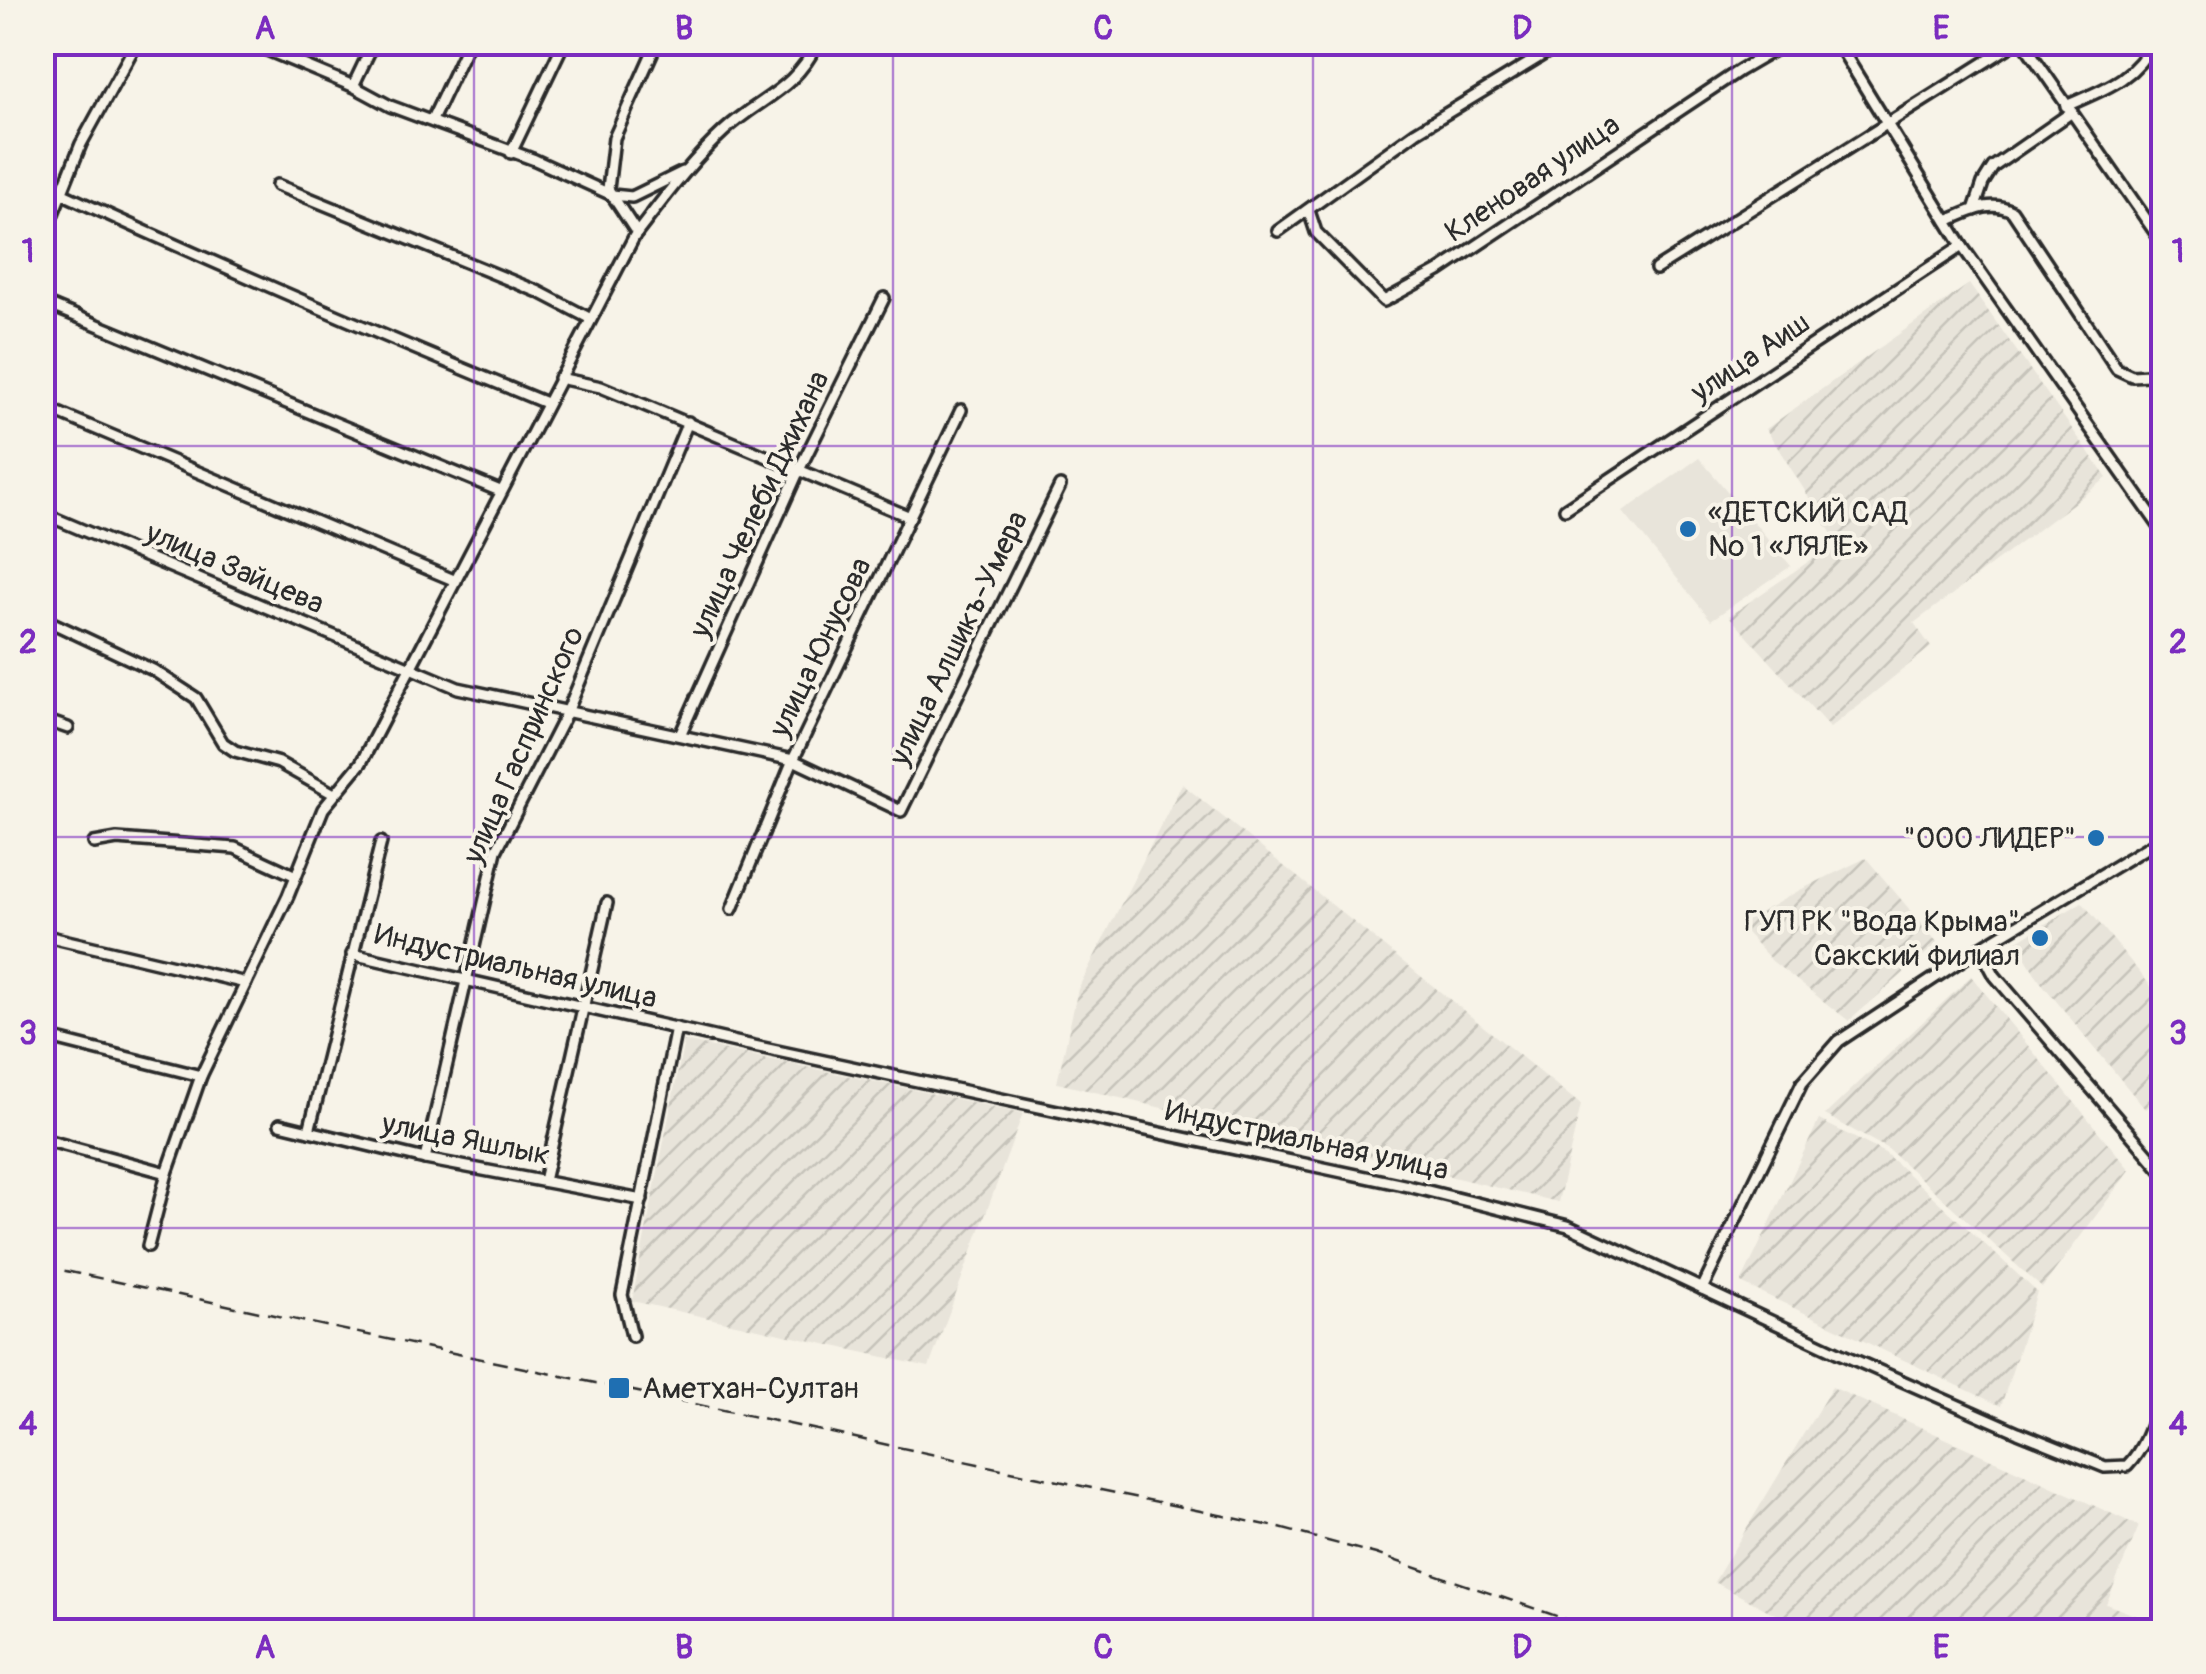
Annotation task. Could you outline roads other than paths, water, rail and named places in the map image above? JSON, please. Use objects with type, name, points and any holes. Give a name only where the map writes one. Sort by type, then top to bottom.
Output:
[{"type":"street","points":[[42,241],[81,144],[137,42]]},
{"type":"street","points":[[248,42],[276,47],[390,106],[535,160],[612,195],[632,197],[689,169]]},
{"type":"street","points":[[353,86],[374,42]]},
{"type":"street","points":[[432,120],[469,42]]},
{"type":"street","points":[[511,153],[564,42]]},
{"type":"street","points":[[637,233],[608,189],[614,138],[658,42]]},
{"type":"street","points":[[148,1246],[167,1173],[201,1076],[296,876],[323,809],[360,763],[637,233],[726,128],[777,95],[818,42]]},
{"type":"street","points":[[1278,231],[1416,132],[1564,42]]},
{"type":"street","name":"Кленовая улица","points":[[1309,211],[1316,232],[1384,301],[1439,270],[1788,42]]},
{"type":"street","points":[[1837,42],[1962,246],[2164,533]]},
{"type":"street","points":[[1656,269],[1886,122],[2020,42],[2164,245]]},
{"type":"street","points":[[1974,210],[1994,167],[2069,109],[2119,84],[2144,61],[2153,42]]},
{"type":"street","points":[[277,184],[539,292],[590,318]]},
{"type":"street","points":[[61,194],[282,294],[546,403]]},
{"type":"street","points":[[1947,221],[2001,205],[2012,211],[2117,369],[2132,376],[2164,374]]},
{"type":"street","name":"улица Аиш","points":[[1565,509],[1962,246]]},
{"type":"street","name":"улица Челеби Джихана","points":[[681,733],[799,470],[884,298]]},
{"type":"street","points":[[42,302],[500,491]]},
{"type":"street","points":[[559,378],[601,388],[688,422],[910,517]]},
{"type":"street","points":[[42,406],[456,580]]},
{"type":"street","name":"улица Юнусова","points":[[732,909],[793,760],[961,410]]},
{"type":"street","name":"улица Гаспринского","points":[[426,1158],[496,851],[568,710],[688,422]]},
{"type":"street","name":"улица Алшикъ-Умера","points":[[901,811],[1060,486]]},
{"type":"street","name":"улица Зайцева","points":[[42,513],[409,669],[478,694],[681,733],[793,760],[901,811]]},
{"type":"street","points":[[42,618],[153,670],[196,698],[223,743],[234,750],[279,763],[334,794]]},
{"type":"street","points":[[42,719],[68,728]]},
{"type":"street","points":[[1702,1289],[1802,1083],[1839,1042],[1980,948],[2164,838]]},
{"type":"street","points":[[94,843],[117,839],[235,848],[296,876]]},
{"type":"street","points":[[309,1131],[381,842]]},
{"type":"street","points":[[544,1181],[607,903]]},
{"type":"street","points":[[42,935],[246,983]]},
{"type":"street","points":[[1980,948],[1994,976],[2164,1173]]},
{"type":"street","name":"Индустриальная улица","points":[[352,954],[1408,1186],[1568,1226],[2018,1432],[2105,1467],[2128,1466],[2136,1458],[2164,1387]]},
{"type":"street","points":[[632,1336],[622,1295],[676,1028]]},
{"type":"street","points":[[42,1036],[201,1076]]},
{"type":"street","name":"улица Яшлык","points":[[280,1124],[426,1158],[642,1200]]},
{"type":"street","points":[[42,1139],[167,1173]]},
{"type":"railway","points":[[42,1266],[1276,1527],[1376,1554],[1603,1632]]},
{"type":"place","name":"«ДЕТСКИЙ САД № 1 «ЛЯЛЕ»","points":[[1688,529]]},
{"type":"place","name":"\"ООО ЛИДЕР\"","points":[[2096,838]]},
{"type":"place","name":"ГУП РК \"Вода Крыма\" Сакский филиал","points":[[2040,938]]},
{"type":"place","name":"Аметхан-Султан","points":[[619,1388]]}]
